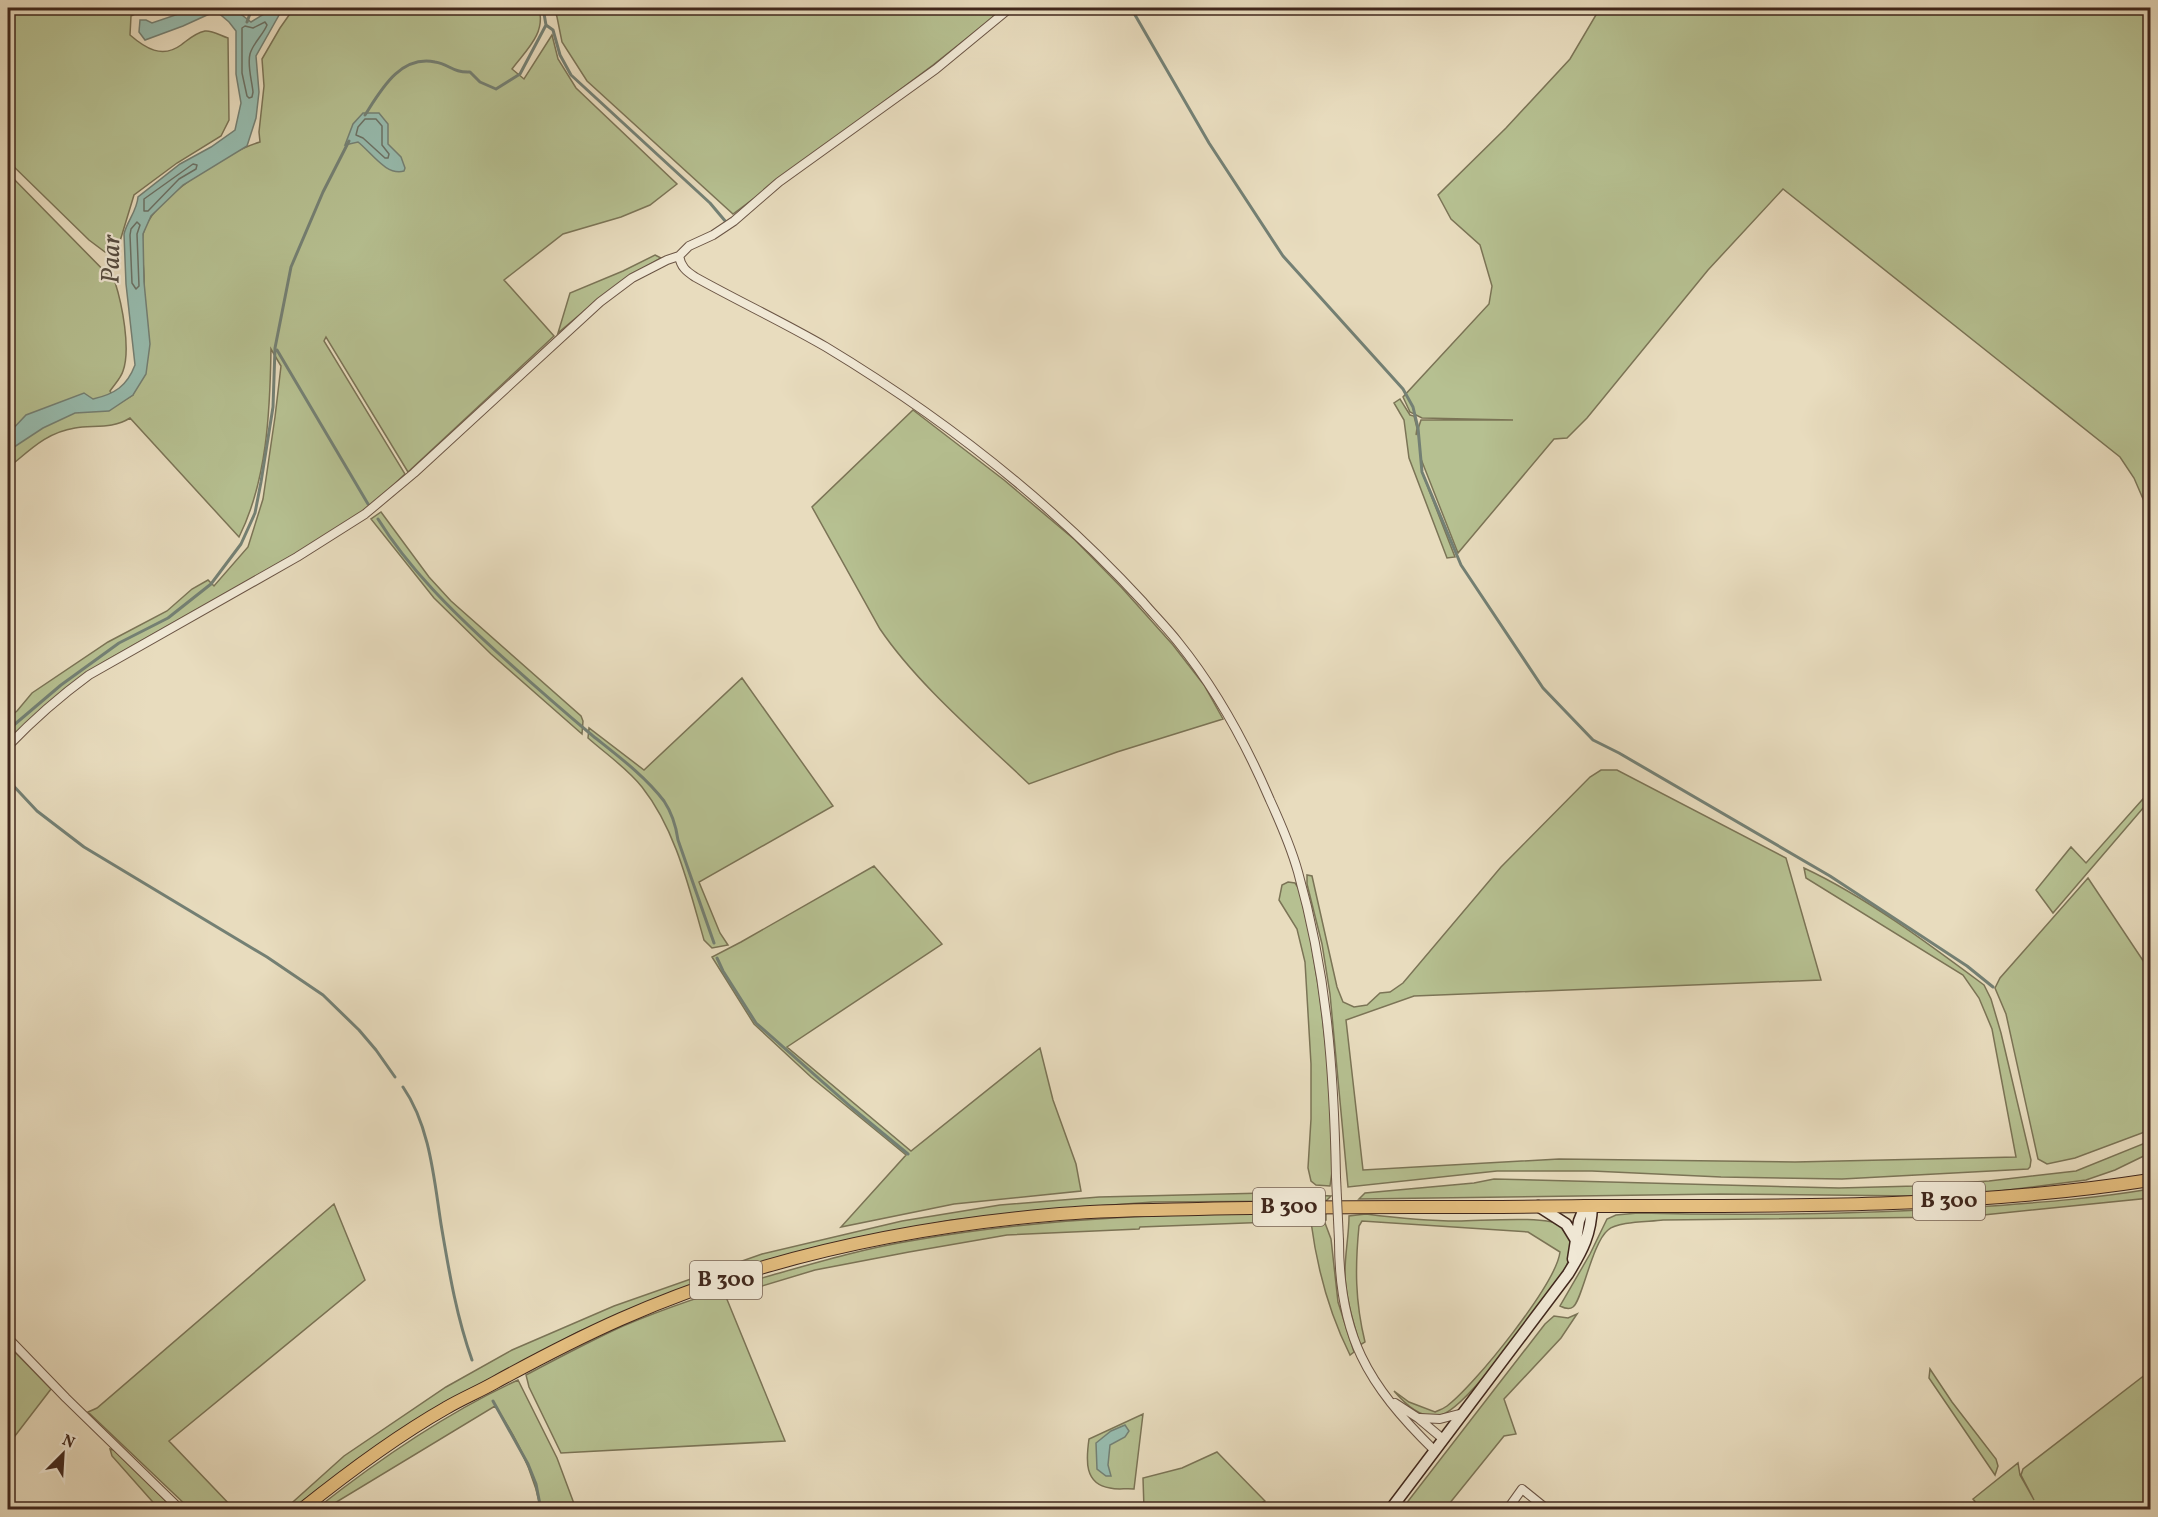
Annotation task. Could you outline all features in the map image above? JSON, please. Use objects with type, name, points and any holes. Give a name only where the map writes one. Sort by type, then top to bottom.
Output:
[{"type":"main road","name":"B 300","points":[[301,1509],[363,1462],[438,1413],[534,1361],[622,1318],[762,1268],[858,1243],[955,1225],[1053,1214],[1268,1207],[1817,1205],[1958,1200],[2057,1192],[2151,1180]]},
{"type":"main road","points":[[1538,1206],[1566,1224],[1577,1242]]},
{"type":"main road","points":[[1568,1274],[1577,1242],[1579,1221],[1588,1206]]},
{"type":"main road","points":[[1390,1509],[1568,1274],[1590,1231],[1588,1206]]},
{"type":"street","points":[[8,746],[38,716],[89,675],[297,557],[365,514],[414,473],[600,302],[632,279],[667,260],[680,256],[689,246],[713,235],[734,221],[780,182],[936,69],[1010,8]]},
{"type":"street","points":[[680,256],[681,264],[686,271],[824,346],[870,375],[942,424],[1007,475],[1077,534],[1125,583],[1178,641],[1207,681],[1256,766],[1289,843],[1313,933],[1325,997],[1334,1092],[1339,1274],[1349,1326],[1366,1368],[1386,1397],[1434,1450]]},
{"type":"street","points":[[8,1338],[66,1398],[181,1509]]},
{"type":"street","points":[[1386,1397],[1418,1418],[1443,1439]]},
{"type":"street","points":[[1418,1418],[1440,1419],[1463,1413]]},
{"type":"street","points":[[1507,1509],[1522,1489],[1548,1509]]},
{"type":"green space","points":[[8,8],[147,8],[131,16],[130,35],[148,48],[160,51],[174,49],[205,31],[228,38],[229,120],[221,136],[177,163],[134,195],[117,251],[105,252],[89,240],[8,161]]},
{"type":"green space","points":[[294,8],[539,8],[540,26],[537,34],[512,69],[524,79],[552,35],[558,59],[576,88],[677,184],[650,205],[621,217],[563,234],[504,280],[554,336],[408,472],[326,337],[324,341],[405,474],[365,512],[104,662],[59,694],[8,742],[8,718],[32,693],[108,642],[167,611],[192,589],[208,580],[214,586],[248,547],[263,499],[281,366],[271,349],[270,397],[261,470],[256,493],[239,537],[130,418],[117,424],[75,428],[57,433],[8,466],[8,173],[115,282],[126,339],[123,371],[110,391],[118,404],[133,395],[144,284],[143,234],[149,221],[175,192],[229,155],[260,142],[264,86],[262,59]]},
{"type":"green space","points":[[554,8],[1005,8],[933,65],[733,214],[587,81],[562,42]]},
{"type":"green space","points":[[1600,8],[2150,8],[2150,515],[2134,478],[2120,457],[1783,189],[1708,270],[1587,418],[1567,438],[1554,439],[1458,553],[1421,459],[1422,472],[1455,557],[1447,558],[1409,458],[1404,420],[1394,403],[1400,399],[1410,415],[1414,416],[1416,435],[1421,420],[1513,420],[1422,418],[1410,412],[1403,397],[1489,304],[1492,286],[1480,245],[1451,219],[1438,195],[1506,128],[1570,59]]},
{"type":"green space","points":[[655,255],[661,258],[608,292],[558,333],[570,293]]},
{"type":"green space","points":[[913,410],[1004,480],[1075,540],[1173,645],[1204,685],[1223,719],[1117,752],[1029,784],[950,710],[912,670],[880,629],[812,507]]},
{"type":"green space","points":[[381,512],[429,577],[451,601],[581,716],[582,734],[491,654],[434,598],[371,519]]},
{"type":"green space","points":[[742,678],[833,806],[699,882],[720,933],[728,945],[712,948],[704,940],[680,860],[654,804],[623,767],[588,738],[589,728],[644,770]]},
{"type":"green space","points":[[1601,770],[1617,770],[1786,858],[1821,980],[1414,996],[1346,1020],[1363,1170],[1559,1159],[1795,1162],[2016,1157],[1992,1029],[1979,998],[1963,975],[1806,878],[1804,868],[1874,907],[1984,985],[1991,999],[2001,1033],[2031,1160],[2030,1167],[2028,1169],[1842,1179],[1721,1177],[1592,1171],[1497,1171],[1348,1187],[1330,994],[1307,875],[1312,876],[1337,987],[1343,1002],[1354,1007],[1367,1005],[1380,993],[1390,992],[1403,983],[1501,867],[1590,777]]},
{"type":"green space","points":[[2150,791],[2150,800],[2053,913],[2036,890],[2071,847],[2086,863]]},
{"type":"green space","points":[[874,866],[942,944],[787,1047],[911,1151],[1040,1048],[1053,1100],[1076,1164],[1081,1191],[954,1204],[841,1227],[906,1155],[811,1077],[754,1024],[712,957]]},
{"type":"green space","points":[[2088,878],[2150,971],[2150,1130],[2075,1158],[2047,1164],[2038,1159],[2006,1014],[1995,988],[2000,978]]},
{"type":"green space","points":[[1288,882],[1295,883],[1299,889],[1310,936],[1320,997],[1331,1092],[1332,1172],[1330,1186],[1316,1185],[1311,1181],[1308,1168],[1311,1064],[1305,962],[1297,929],[1279,900],[1282,885]]},
{"type":"green space","points":[[2150,1141],[2150,1153],[2115,1170],[2086,1180],[1992,1192],[1915,1196],[1720,1194],[1359,1199],[1365,1193],[1474,1183],[1494,1179],[1839,1188],[1989,1181],[2076,1171]]},
{"type":"green space","points":[[2150,1189],[2150,1198],[1964,1217],[1663,1220],[1626,1223],[1613,1227],[1602,1237],[1573,1307],[1568,1309],[1560,1306],[1607,1219],[1616,1215],[1904,1211],[2052,1201]]},
{"type":"green space","points":[[1266,1193],[1331,1196],[1326,1201],[1153,1202],[952,1220],[859,1238],[669,1294],[578,1332],[443,1404],[318,1489],[293,1509],[284,1510],[344,1456],[446,1387],[512,1350],[614,1306],[762,1254],[902,1221],[1000,1205],[1099,1197]]},
{"type":"green space","points":[[334,1204],[365,1280],[169,1441],[234,1509],[190,1509],[88,1412],[97,1408]]},
{"type":"green space","points":[[1326,1214],[1326,1220],[1007,1235],[815,1270],[726,1297],[785,1441],[561,1453],[529,1387],[526,1375],[611,1332],[677,1305],[804,1266],[892,1244],[1013,1226],[1065,1221],[1169,1215]]},
{"type":"green space","points":[[1366,1214],[1458,1221],[1513,1219],[1543,1221],[1564,1226],[1570,1239],[1572,1249],[1564,1272],[1487,1373],[1454,1407],[1441,1415],[1427,1416],[1414,1410],[1394,1391],[1409,1402],[1435,1412],[1447,1406],[1476,1378],[1530,1309],[1545,1287],[1560,1252],[1528,1232],[1362,1221],[1359,1226],[1357,1284],[1359,1312],[1365,1342],[1360,1345],[1348,1299],[1345,1265],[1349,1216]]},
{"type":"green space","points":[[1311,1222],[1325,1223],[1331,1239],[1338,1302],[1354,1352],[1350,1355],[1325,1290]]},
{"type":"green space","points":[[1577,1314],[1561,1338],[1504,1399],[1516,1434],[1504,1436],[1445,1509],[1402,1509],[1545,1324],[1554,1316],[1568,1318]]},
{"type":"green space","points":[[8,1345],[51,1389],[8,1445]]},
{"type":"green space","points":[[1930,1369],[1996,1459],[1998,1466],[1995,1475],[1929,1378]]},
{"type":"green space","points":[[2150,1371],[2150,1509],[1981,1509],[1973,1499],[2018,1463],[2020,1475],[2034,1500],[2021,1475],[2023,1469]]},
{"type":"green space","points":[[518,1380],[557,1458],[576,1509],[541,1509],[534,1481],[523,1455],[495,1406],[325,1509],[316,1509],[413,1438],[465,1407]]},
{"type":"green space","points":[[1143,1414],[1134,1489],[1113,1489],[1095,1482],[1087,1463],[1089,1439]]},
{"type":"green space","points":[[110,1449],[114,1450],[174,1509],[159,1509],[112,1456]]},
{"type":"green space","points":[[1217,1452],[1265,1501],[1251,1509],[1144,1509],[1143,1478],[1182,1468]]},
{"type":"water","points":[[196,8],[233,8],[251,22],[264,14],[267,8],[283,8],[256,56],[259,92],[256,118],[247,146],[183,185],[151,216],[143,234],[144,282],[150,344],[146,374],[133,395],[109,411],[75,413],[43,428],[8,451],[8,434],[26,415],[84,393],[93,399],[108,395],[124,384],[135,365],[126,284],[124,234],[138,197],[180,164],[211,147],[235,130],[241,103],[236,74],[236,31],[229,22],[216,11],[145,40],[139,32],[140,20],[152,23]]},
{"type":"water","points":[[363,113],[379,113],[388,124],[388,144],[401,157],[404,171],[397,172],[385,167],[358,142],[345,145],[353,124]]},
{"type":"water","points":[[1125,1425],[1129,1431],[1125,1437],[1110,1445],[1108,1465],[1111,1476],[1106,1476],[1097,1469],[1096,1443],[1111,1431]]},
{"type":"waterway","points":[[247,22],[252,8]]},
{"type":"waterway","points":[[365,115],[393,76],[402,69],[423,61],[440,63],[459,71],[470,72],[480,82],[496,89],[520,74],[546,25],[543,8]]},
{"type":"waterway","points":[[1131,8],[1209,143],[1283,256],[1403,389],[1413,407],[1418,428],[1422,472],[1461,565],[1543,688],[1593,740],[1830,876],[1967,966],[1993,987]]},
{"type":"waterway","points":[[546,25],[553,30],[560,55],[571,75],[710,203],[726,222]]},
{"type":"waterway","points":[[8,730],[61,685],[119,643],[168,618],[211,584],[241,544],[255,513],[261,482],[273,407],[275,348],[291,267],[323,192],[349,141]]},
{"type":"waterway","points":[[277,350],[368,504]]},
{"type":"waterway","points":[[378,519],[418,573],[464,621],[657,792],[673,820],[714,943]]},
{"type":"waterway","points":[[8,780],[37,811],[84,847],[267,957],[323,995],[359,1030],[395,1077]]},
{"type":"waterway","points":[[717,958],[756,1023],[908,1154]]},
{"type":"waterway","points":[[403,1087],[419,1119],[430,1153],[454,1293],[472,1360]]},
{"type":"waterway","points":[[493,1401],[528,1464],[536,1484],[541,1510]]},
{"type":"water label","name":"Paar","points":[[112,259]]}]
